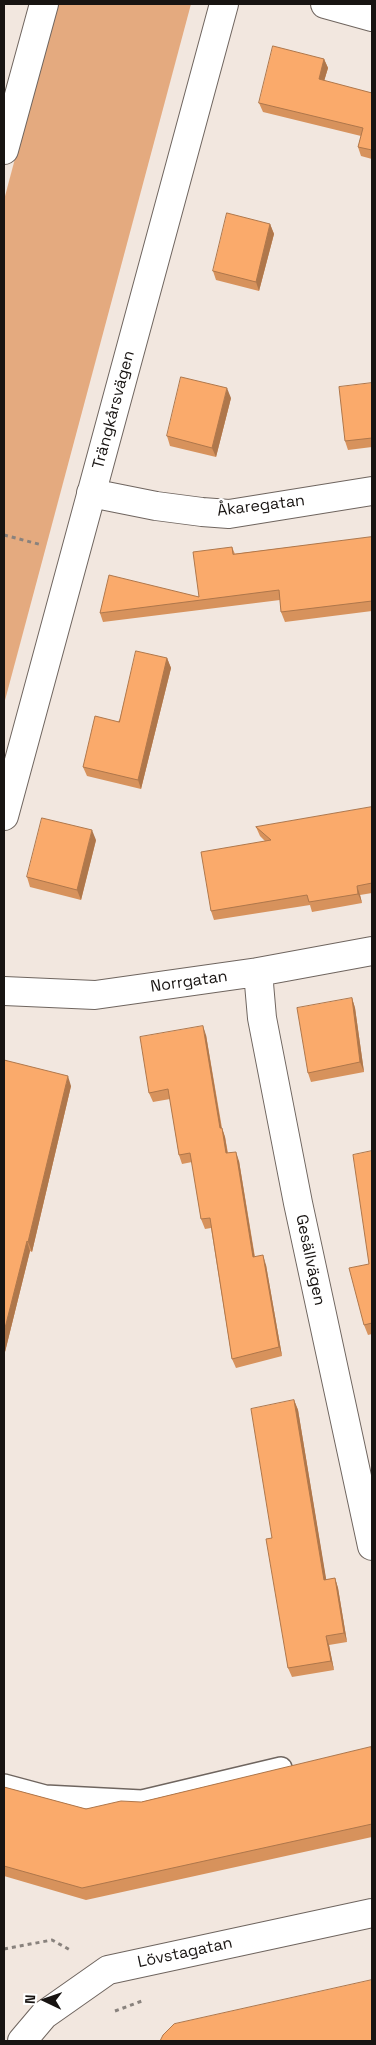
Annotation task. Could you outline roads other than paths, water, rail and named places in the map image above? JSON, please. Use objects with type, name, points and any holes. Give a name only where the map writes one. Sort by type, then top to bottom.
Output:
[{"type":"street","points":[[4,150],[44,4]]},
{"type":"street","name":"Trängkårsvägen","points":[[4,816],[224,4]]},
{"type":"street","points":[[325,4],[372,17]]},
{"type":"street","name":"Åkaregatan","points":[[91,493],[156,506],[229,514],[372,491]]},
{"type":"street","name":"Norrgatan","points":[[4,991],[95,995],[258,972],[372,951]]},
{"type":"street","name":"Gesällvägen","points":[[258,972],[262,1018],[298,1204],[372,1546]]},
{"type":"street","name":"Lövstagatan","points":[[22,2041],[44,2015],[108,1970],[372,1913]]},
{"type":"lane","points":[[4,1785],[45,1796],[142,1801],[304,1763]]}]
